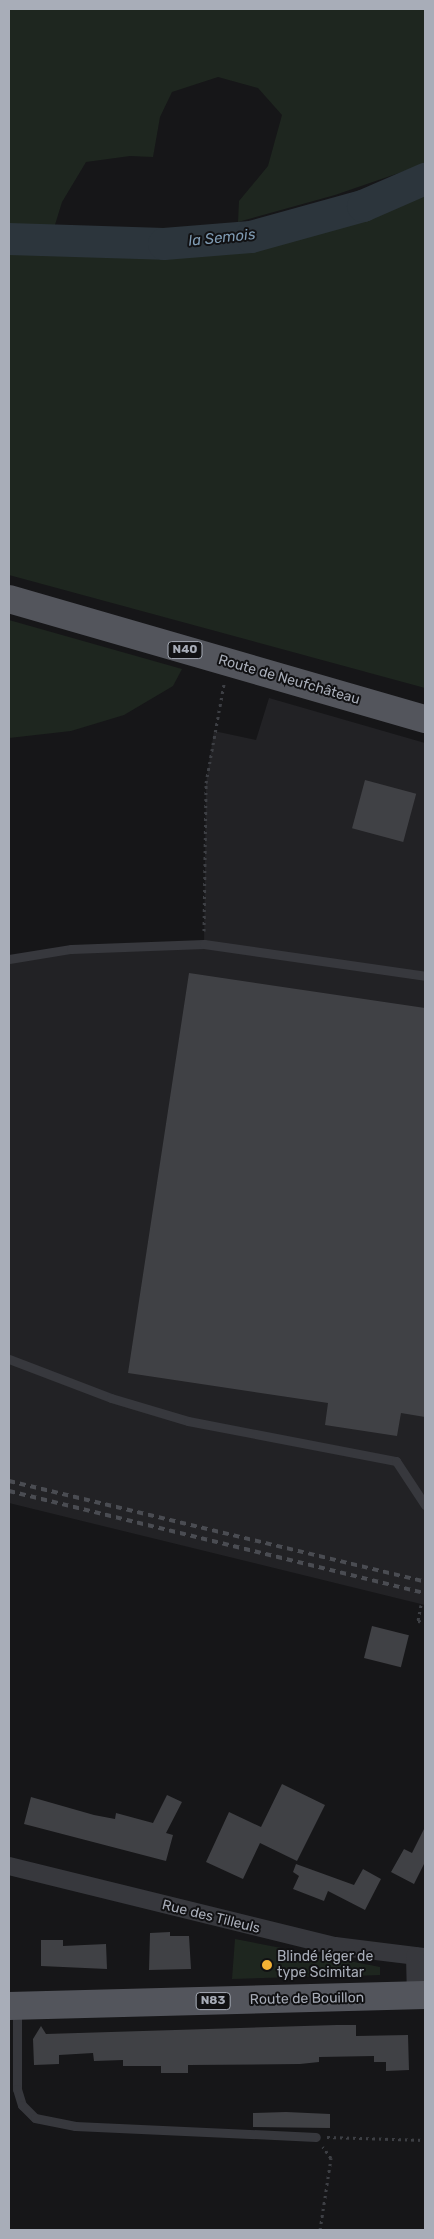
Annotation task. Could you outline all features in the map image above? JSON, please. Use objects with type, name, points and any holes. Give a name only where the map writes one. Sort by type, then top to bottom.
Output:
[{"type":"main road","name":"Route de Neufchâteau","points":[[9,599],[425,719]]},
{"type":"main road","name":"Route de Bouillon","points":[[13,2006],[421,1996]]},
{"type":"street","name":"Rue des Tilleuls","points":[[9,1866],[335,1946],[420,1956],[421,1996]]},
{"type":"lane","points":[[9,959],[71,949],[204,944],[425,976]]},
{"type":"lane","points":[[9,1359],[111,1398],[188,1420],[396,1461],[425,1505]]},
{"type":"lane","points":[[13,2006],[17,2088],[22,2105],[35,2118],[75,2126],[316,2137]]},
{"type":"path","points":[[204,944],[206,783],[229,663]]},
{"type":"path","points":[[420,1605],[418,1621],[425,1622]]},
{"type":"path","points":[[316,2137],[425,2140]]},
{"type":"path","points":[[316,2137],[331,2158],[320,2230]]},
{"type":"shaded area","points":[[9,9],[425,9],[425,164],[335,195],[238,222],[239,201],[268,166],[282,115],[258,88],[218,77],[172,92],[160,117],[153,157],[130,156],[86,162],[62,202],[54,228],[9,224]]},
{"type":"shaded area","points":[[425,193],[425,688],[9,575],[9,253],[162,255],[254,250],[366,220]]},
{"type":"shaded area","points":[[9,620],[182,669],[173,686],[124,715],[71,731],[9,738]]},
{"type":"shaded area","points":[[269,698],[425,743],[425,1605],[9,1503],[9,959],[71,949],[204,944],[206,783],[214,731],[256,740]]},
{"type":"shaded area","points":[[235,1939],[380,1967],[380,1975],[353,1976],[352,1970],[332,1969],[331,1976],[232,1979]]},
{"type":"building","points":[[365,780],[416,794],[403,842],[352,828]]},
{"type":"building","points":[[189,973],[425,1008],[425,1417],[401,1413],[397,1436],[325,1425],[328,1403],[128,1373]]},
{"type":"building","points":[[372,1626],[409,1635],[401,1667],[364,1658]]},
{"type":"building","points":[[282,1784],[325,1805],[297,1861],[260,1843],[243,1879],[206,1862],[229,1812],[261,1827]]},
{"type":"building","points":[[167,1795],[182,1802],[166,1833],[173,1835],[166,1861],[24,1824],[31,1797],[94,1815],[115,1819],[116,1813],[153,1823]]},
{"type":"building","points":[[425,1827],[425,1862],[414,1884],[391,1872],[404,1849],[412,1853]]},
{"type":"building","points":[[296,1864],[354,1885],[363,1869],[381,1879],[365,1910],[328,1891],[324,1901],[293,1889],[299,1876],[293,1872]]},
{"type":"building","points":[[170,1932],[170,1936],[189,1936],[191,1969],[149,1970],[150,1933]]},
{"type":"building","points":[[41,1940],[63,1940],[63,1946],[106,1944],[107,1969],[41,1966]]},
{"type":"building","points":[[356,2025],[356,2036],[408,2035],[409,2070],[386,2071],[386,2062],[374,2062],[374,2056],[319,2057],[319,2062],[300,2064],[188,2065],[188,2073],[161,2073],[161,2066],[123,2066],[123,2060],[94,2061],[93,2053],[59,2055],[59,2064],[34,2065],[33,2039],[41,2026],[46,2034]]},
{"type":"building","points":[[253,2113],[330,2114],[330,2128],[253,2127]]},
{"type":"waterway","name":"la Semois","points":[[9,239],[164,244],[251,237],[363,206],[425,179]]},
{"type":"railway","points":[[9,1481],[425,1582]]},
{"type":"railway","points":[[9,1491],[425,1593]]},
{"type":"place","name":"Blindé léger de type Scimitar","points":[[267,1965]]}]
